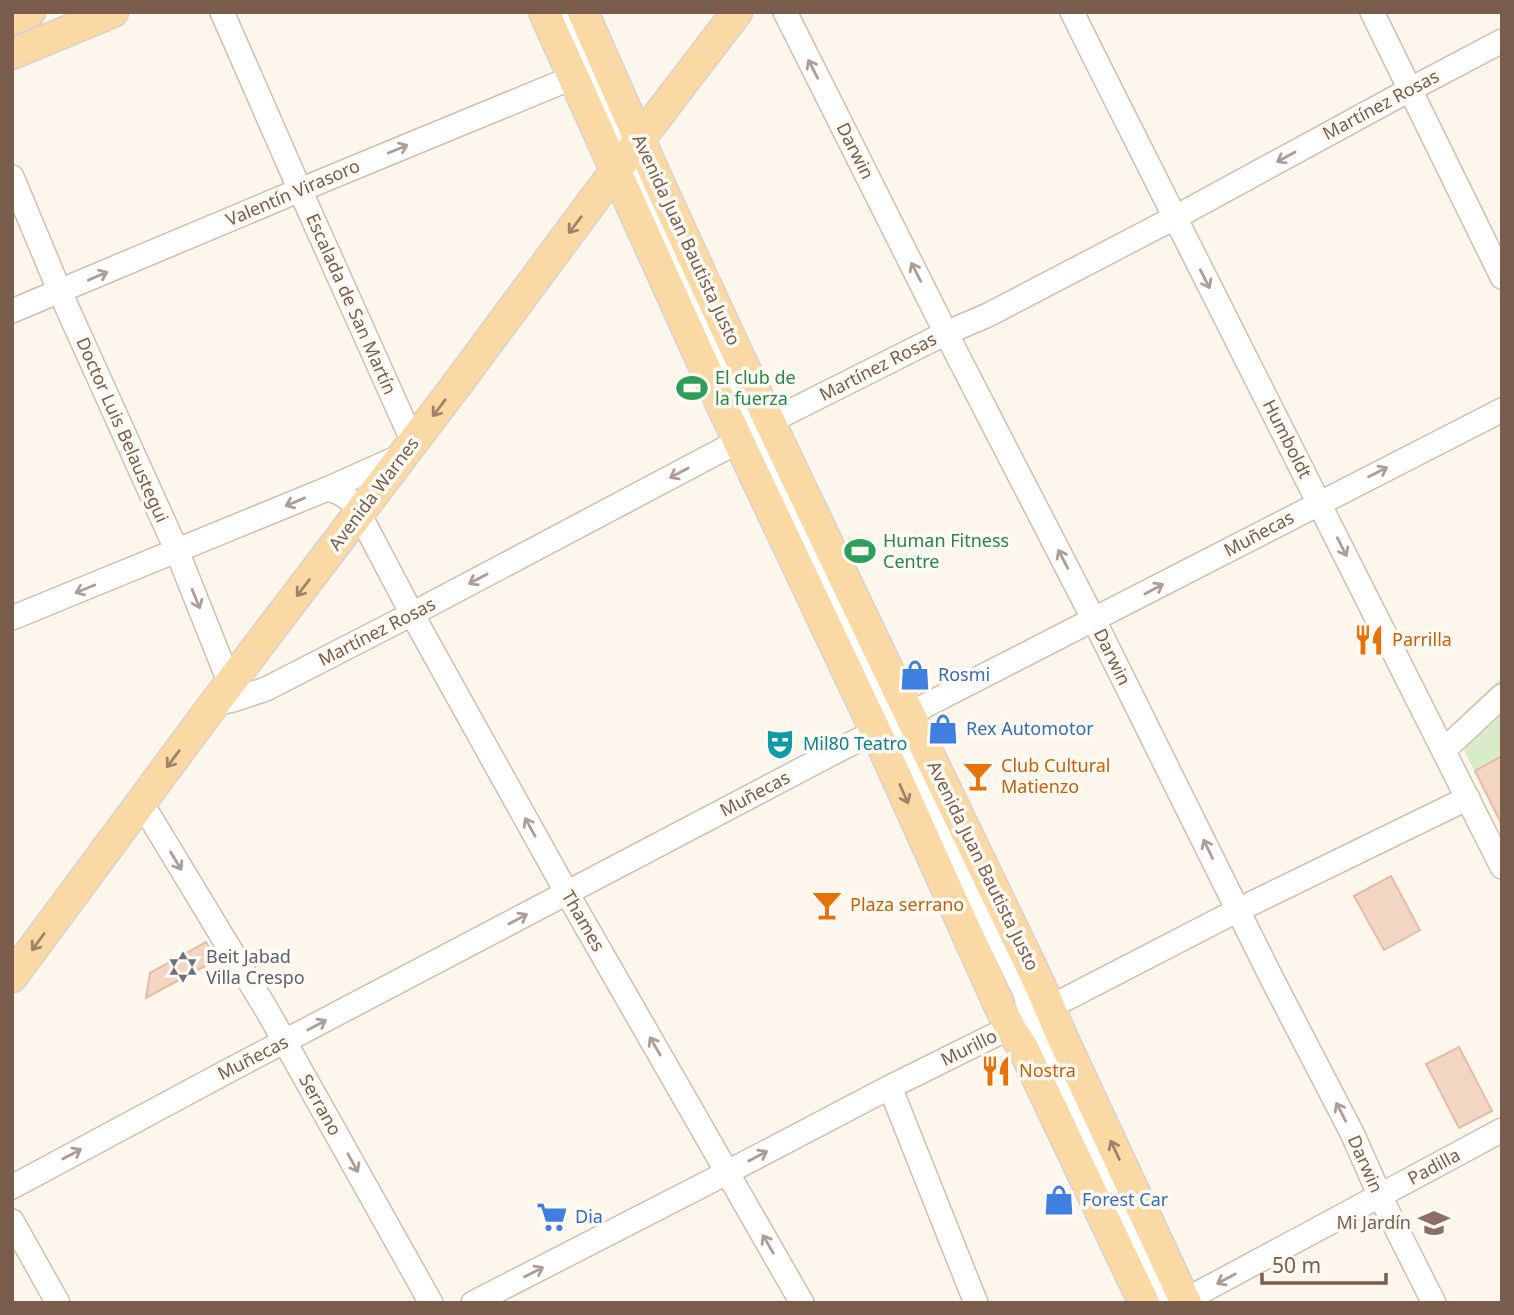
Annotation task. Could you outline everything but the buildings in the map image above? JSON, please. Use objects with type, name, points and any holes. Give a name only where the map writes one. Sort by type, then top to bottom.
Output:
[{"type":"main road","points":[[12,19],[30,12]]},
{"type":"main road","points":[[12,54],[113,12]]},
{"type":"main road","name":"Avenida Juan Bautista Justo","points":[[544,12],[574,77],[627,156]]},
{"type":"main road","name":"Avenida Juan Bautista Justo","points":[[583,12],[627,156],[722,407],[754,432],[1030,1017],[1063,1038],[1179,1302]]},
{"type":"main road","name":"Avenida Warnes","points":[[12,977],[222,694],[358,528],[408,449],[737,12]]},
{"type":"main road","name":"Avenida Juan Bautista Justo","points":[[754,432],[1030,1017],[1023,1048],[1144,1303]]},
{"type":"street","name":"Escalada de San Martín","points":[[222,12],[408,449]]},
{"type":"street","points":[[563,12],[709,335],[732,404],[754,432]]},
{"type":"street","name":"Darwin","points":[[785,12],[1352,1133],[1380,1196],[1434,1303]]},
{"type":"street","name":"Humboldt","points":[[1072,12],[1502,867]]},
{"type":"street","points":[[1372,12],[1502,277]]},
{"type":"street","name":"Martínez Rosas","points":[[222,694],[242,698],[266,689],[754,432],[1174,218],[1502,41]]},
{"type":"street","name":"Valentín Virasoro","points":[[12,312],[574,77]]},
{"type":"street","name":"Doctor Luis Belaustegui","points":[[12,177],[177,551],[222,694]]},
{"type":"street","name":"Muñecas","points":[[12,1187],[831,754],[1502,410]]},
{"type":"street","points":[[12,618],[327,489],[408,449]]},
{"type":"street","name":"Thames","points":[[327,489],[337,491],[354,504],[358,528],[412,614],[567,893],[802,1303]]},
{"type":"street","points":[[1444,750],[1502,696]]},
{"type":"street","name":"Murillo","points":[[474,1303],[1238,910],[1468,798]]},
{"type":"street","name":"Serrano","points":[[141,802],[285,1042],[431,1303]]},
{"type":"street","points":[[890,1087],[976,1303]]},
{"type":"street","name":"Padilla","points":[[1179,1302],[1502,1130]]},
{"type":"street","points":[[12,1221],[58,1303]]},
{"type":"green space","points":[[1502,677],[1502,825],[1451,725]]},
{"type":"place","name":"El club de la fuerza","points":[[692,388]]},
{"type":"place","name":"Human Fitness Centre","points":[[860,551]]},
{"type":"place","name":"Parrilla","points":[[1369,640]]},
{"type":"place","name":"Rosmi","points":[[915,675]]},
{"type":"place","name":"Rex Automotor","points":[[943,729]]},
{"type":"place","name":"Mil80 Teatro","points":[[780,744]]},
{"type":"place","name":"Club Cultural Matienzo","points":[[978,776]]},
{"type":"place","name":"Plaza serrano","points":[[827,905]]},
{"type":"place","name":"Beit Jabad Villa Crespo","points":[[183,967]]},
{"type":"place","name":"Nostra","points":[[996,1071]]},
{"type":"place","name":"Forest Car","points":[[1059,1200]]},
{"type":"place","name":"Dia","points":[[552,1217]]},
{"type":"place","name":"Mi Jardín","points":[[1434,1223]]}]
